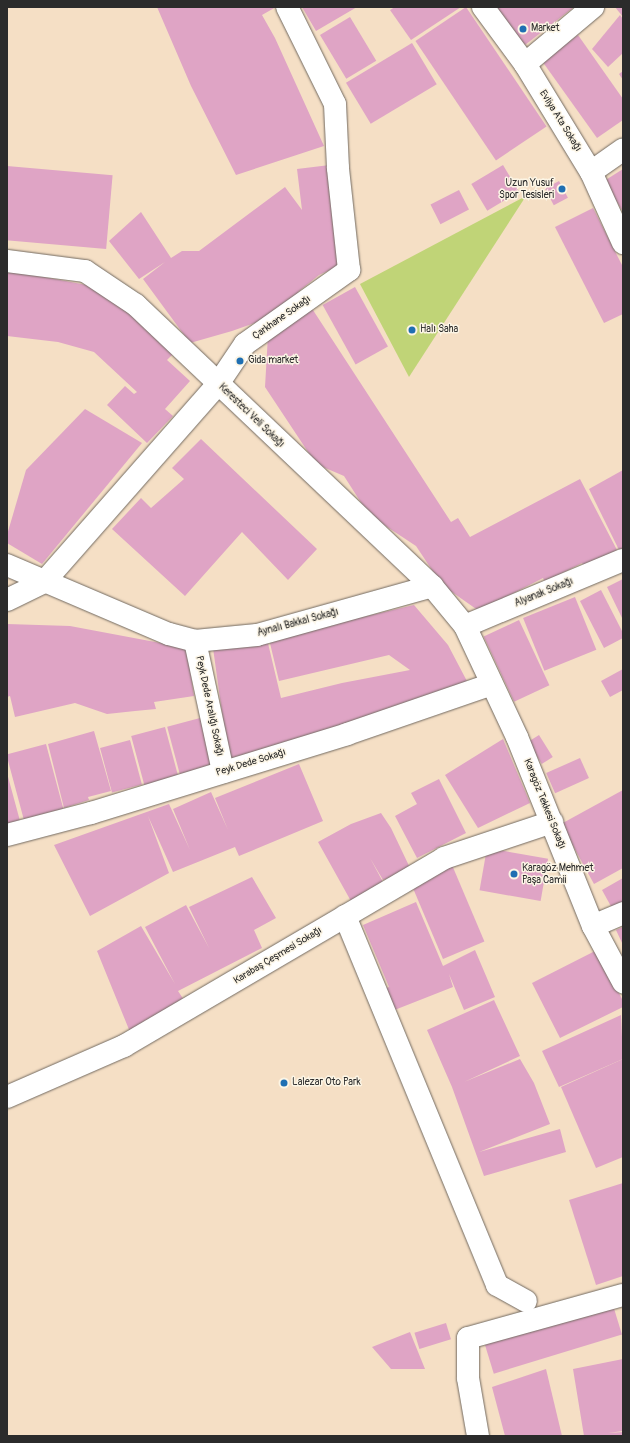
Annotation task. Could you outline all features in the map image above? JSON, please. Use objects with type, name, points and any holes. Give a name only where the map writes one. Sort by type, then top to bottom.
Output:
[{"type":"street","name":"Çarkhane Sokağı","points":[[44,582],[218,384],[245,344],[349,270],[338,168],[335,104],[287,7]]},
{"type":"street","name":"Evliya Ata Sokağı","points":[[484,7],[525,64],[591,172],[623,243]]},
{"type":"street","points":[[525,64],[593,7]]},
{"type":"street","points":[[591,172],[623,150]]},
{"type":"street","name":"Keresteci Veli Sokağı","points":[[7,261],[85,271],[136,305],[432,586],[465,626]]},
{"type":"street","name":"Alyanak Sokağı","points":[[465,626],[623,560]]},
{"type":"street","name":"Aynalı Bakkal Sokağı","points":[[7,565],[169,634],[195,641],[257,635],[432,586]]},
{"type":"street","points":[[7,600],[44,582]]},
{"type":"street","name":"Karagöz Tekkesi Sokağı","points":[[465,626],[552,822],[593,926],[623,982]]},
{"type":"street","name":"Peyk Dede Aralığı Sokağı","points":[[195,641],[223,772]]},
{"type":"street","name":"Peyk Dede Sokağı","points":[[7,835],[92,813],[347,734],[492,684]]},
{"type":"street","name":"Karabaş Çeşmesi Sokağı","points":[[7,1097],[124,1046],[444,858],[552,822]]},
{"type":"street","points":[[593,926],[623,913]]},
{"type":"street","points":[[346,916],[497,1285],[526,1301]]},
{"type":"street","points":[[478,1436],[468,1378],[468,1338],[622,1298]]},
{"type":"green space","name":"Halı Saha","points":[[526,196],[409,377],[360,284]]},
{"type":"building","points":[[157,7],[276,7],[262,15],[275,38],[324,146],[236,175],[191,86]]},
{"type":"building","points":[[302,7],[357,7],[316,31]]},
{"type":"building","points":[[395,7],[461,7],[411,40],[390,10]]},
{"type":"building","points":[[466,7],[547,126],[496,160],[415,41]]},
{"type":"building","points":[[496,7],[574,7],[525,45]]},
{"type":"building","points":[[615,7],[623,7],[623,17]]},
{"type":"building","points":[[620,15],[623,19],[623,53],[608,67],[592,49]]},
{"type":"building","points":[[350,17],[376,61],[346,79],[320,35]]},
{"type":"building","points":[[578,35],[623,99],[623,120],[597,138],[542,61]]},
{"type":"building","points":[[412,43],[437,84],[371,124],[346,83]]},
{"type":"building","points":[[623,71],[623,80],[619,74]]},
{"type":"building","points":[[330,165],[341,265],[319,275],[298,292],[302,297],[280,314],[232,331],[190,343],[143,279],[165,262],[139,279],[109,241],[141,212],[171,258],[182,251],[199,251],[285,187],[302,210],[297,169]]},
{"type":"building","points":[[503,165],[519,192],[487,211],[471,184]]},
{"type":"building","points":[[7,166],[113,175],[106,249],[7,240]]},
{"type":"building","points":[[623,169],[623,212],[604,181]]},
{"type":"building","points":[[559,181],[568,198],[554,205],[545,189]]},
{"type":"building","points":[[459,190],[469,210],[440,224],[430,205]]},
{"type":"building","points":[[593,208],[623,267],[623,314],[604,323],[555,227]]},
{"type":"building","points":[[7,270],[108,289],[175,352],[167,360],[190,381],[165,409],[173,416],[147,443],[107,405],[125,386],[134,394],[137,392],[94,352],[58,342],[7,336]]},
{"type":"building","points":[[355,287],[388,346],[356,364],[323,305]]},
{"type":"building","points":[[311,307],[451,522],[458,518],[470,537],[580,479],[617,550],[585,567],[582,563],[545,582],[543,578],[479,611],[442,585],[416,546],[369,515],[344,476],[316,464],[265,387],[268,335]]},
{"type":"building","points":[[85,409],[142,443],[42,564],[7,543],[7,535],[26,470]]},
{"type":"building","points":[[201,439],[317,549],[288,580],[242,532],[185,596],[112,529],[141,498],[151,508],[184,479],[172,468]]},
{"type":"building","points":[[623,470],[623,548],[619,550],[589,489]]},
{"type":"building","points":[[623,579],[623,620],[607,587]]},
{"type":"building","points":[[601,590],[623,633],[623,638],[604,648],[580,601]]},
{"type":"building","points":[[575,597],[596,650],[544,671],[523,618]]},
{"type":"building","points":[[414,605],[448,645],[469,685],[229,763],[213,648],[267,639],[281,698],[342,683],[410,670],[389,655],[279,681],[269,639]]},
{"type":"building","points":[[519,620],[549,685],[514,702],[484,636]]},
{"type":"building","points":[[7,624],[70,626],[187,648],[194,696],[154,702],[156,709],[107,714],[75,703],[15,717],[10,696],[7,697]]},
{"type":"building","points":[[623,669],[623,690],[610,697],[601,681]]},
{"type":"building","points":[[200,718],[213,765],[180,774],[167,727]]},
{"type":"building","points":[[165,727],[179,778],[145,787],[131,736]]},
{"type":"building","points":[[94,731],[111,791],[88,797],[89,800],[64,808],[48,744]]},
{"type":"building","points":[[539,735],[553,757],[542,764],[528,742]]},
{"type":"building","points":[[503,739],[530,803],[478,828],[445,775]]},
{"type":"building","points":[[130,740],[142,784],[112,792],[100,748]]},
{"type":"building","points":[[46,744],[63,809],[24,819],[7,754]]},
{"type":"building","points":[[580,758],[589,778],[555,793],[546,773]]},
{"type":"building","points":[[299,764],[323,821],[239,856],[235,847],[173,872],[148,816],[169,873],[90,916],[54,845],[169,804],[190,850],[173,809],[211,792],[228,830],[215,798]]},
{"type":"building","points":[[7,773],[20,821],[7,825]]},
{"type":"building","points":[[439,779],[466,833],[417,858],[395,816],[417,804],[411,793]]},
{"type":"building","points":[[623,790],[623,868],[594,884],[561,824]]},
{"type":"building","points":[[381,813],[391,828],[411,870],[383,880],[370,858],[383,882],[352,903],[318,842],[351,824]]},
{"type":"building","name":"Karagöz Mehmet Paşa Camii","points":[[487,848],[548,859],[541,901],[480,890]]},
{"type":"building","points":[[452,865],[484,941],[443,959],[411,883]]},
{"type":"building","points":[[252,877],[276,918],[254,930],[262,948],[178,991],[184,1000],[130,1032],[97,951],[141,926],[175,984],[145,927],[186,905],[209,948],[189,907]]},
{"type":"building","points":[[623,878],[623,904],[613,910],[602,890]]},
{"type":"building","points":[[416,902],[443,966],[475,950],[495,997],[464,1010],[449,974],[453,987],[392,1011],[383,989],[389,987],[363,925]]},
{"type":"building","points":[[623,927],[623,945],[616,930]]},
{"type":"building","points":[[597,950],[623,1001],[623,1007],[560,1038],[532,983]]},
{"type":"building","points":[[494,1000],[520,1056],[464,1082],[520,1059],[534,1083],[550,1124],[479,1152],[560,1129],[566,1152],[484,1176],[452,1087],[427,1030]]},
{"type":"building","points":[[621,1015],[623,1059],[559,1087],[542,1051]]},
{"type":"building","points":[[623,1059],[623,1157],[596,1168],[561,1087]]},
{"type":"building","points":[[623,1183],[623,1276],[596,1285],[569,1200]]},
{"type":"building","points":[[612,1302],[622,1335],[494,1374],[484,1341]]},
{"type":"building","points":[[446,1323],[451,1339],[419,1349],[414,1333]]},
{"type":"building","points":[[410,1332],[425,1369],[391,1369],[372,1347]]},
{"type":"building","points":[[623,1359],[623,1431],[608,1433],[623,1432],[623,1436],[584,1436],[573,1369]]},
{"type":"building","points":[[546,1369],[562,1436],[505,1436],[492,1387]]},
{"type":"place","name":"Market","points":[[523,29]]},
{"type":"place","name":"Uzun Yusuf Spor Tesisleri","points":[[562,189]]},
{"type":"place","name":"Halı Saha","points":[[412,330]]},
{"type":"place","name":"Gida market","points":[[240,361]]},
{"type":"place","name":"Karagöz Mehmet Paşa Camii","points":[[514,874]]},
{"type":"place","name":"Lalezar Oto Park","points":[[284,1083]]}]
